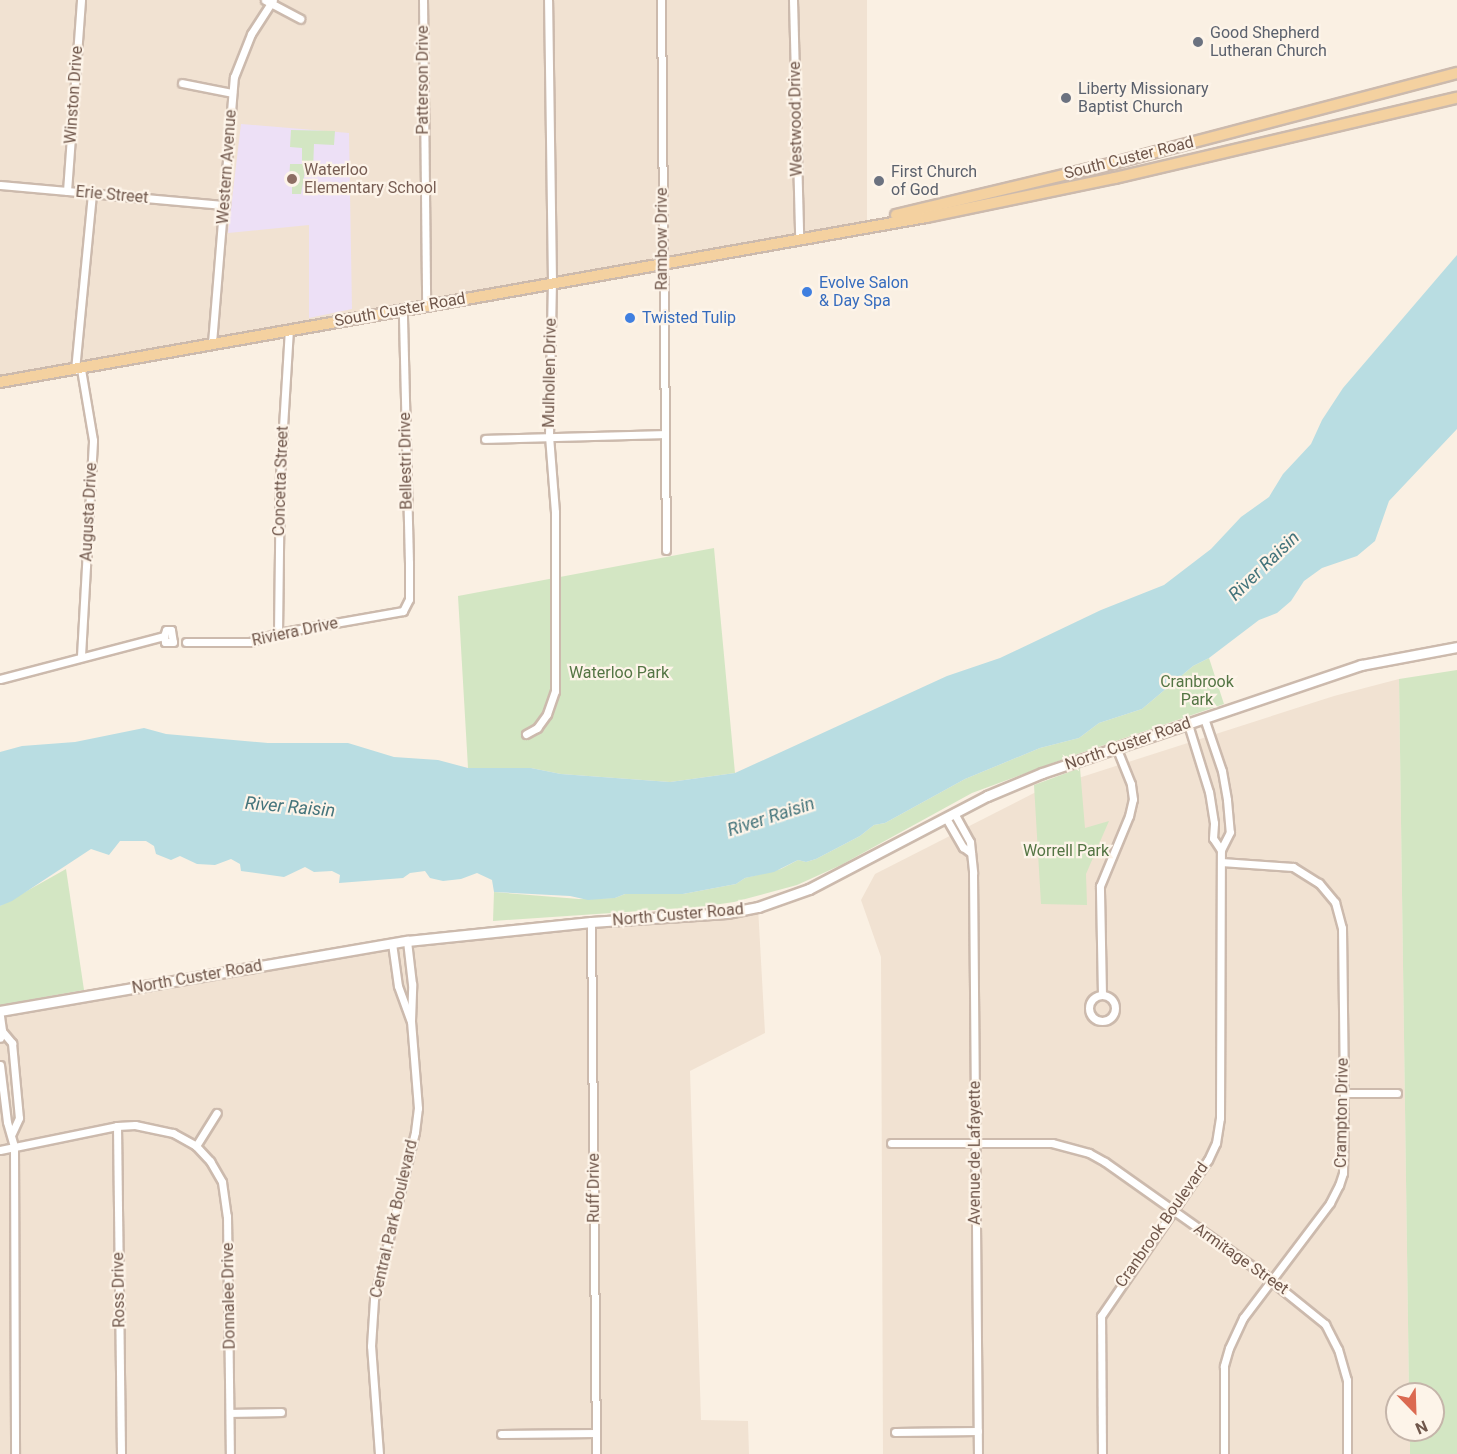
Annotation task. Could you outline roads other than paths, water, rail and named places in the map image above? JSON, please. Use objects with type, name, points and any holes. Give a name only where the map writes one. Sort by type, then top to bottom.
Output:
[{"type":"main road","name":"South Custer Road","points":[[799,237],[1114,163],[1457,73]]},
{"type":"main road","name":"South Custer Road","points":[[0,382],[78,370],[212,343],[799,237],[926,217],[1072,188],[1457,98]]},
{"type":"street","name":"Winston Drive","points":[[67,191],[81,0]]},
{"type":"street","name":"Patterson Drive","points":[[423,0],[426,305]]},
{"type":"street","name":"Mulhollen Drive","points":[[526,734],[537,728],[547,714],[555,691],[555,512],[549,436],[552,282],[548,0]]},
{"type":"street","name":"Rambow Drive","points":[[661,0],[666,550]]},
{"type":"street","name":"Westwood Drive","points":[[793,0],[799,237]]},
{"type":"street","points":[[269,1],[300,19]]},
{"type":"street","name":"Western Avenue","points":[[212,343],[234,77],[245,47],[269,1]]},
{"type":"street","points":[[182,83],[232,93]]},
{"type":"street","name":"Erie Street","points":[[0,185],[225,205]]},
{"type":"street","points":[[78,370],[92,193]]},
{"type":"street","name":"Bellestri Drive","points":[[403,310],[409,599],[403,611]]},
{"type":"street","name":"Concetta Street","points":[[278,633],[280,476],[289,330]]},
{"type":"street","name":"Augusta Drive","points":[[78,370],[93,440],[81,656]]},
{"type":"street","points":[[485,439],[664,434]]},
{"type":"street","name":"Riviera Drive","points":[[186,642],[250,642],[278,633],[403,611]]},
{"type":"street","points":[[0,679],[164,636]]},
{"type":"street","name":"North Custer Road","points":[[0,1011],[392,943],[591,922],[727,913],[758,907],[809,889],[1015,783],[1361,665],[1457,647]]},
{"type":"street","name":"Cranbrook Boulevard","points":[[1102,1454],[1101,1316],[1171,1210],[1208,1160],[1219,1131],[1221,850],[1230,832],[1222,771],[1204,718]]},
{"type":"street","name":"Cranbrook Boulevard","points":[[1188,724],[1209,792],[1214,823],[1213,838],[1221,850]]},
{"type":"street","points":[[1102,995],[1100,886],[1133,799],[1131,784],[1117,749]]},
{"type":"street","name":"Avenue de Lafayette","points":[[950,815],[963,848],[971,853],[974,873],[978,1454]]},
{"type":"street","name":"Crampton Drive","points":[[1221,862],[1293,867],[1319,883],[1335,902],[1342,928],[1344,1093],[1342,1173],[1339,1185],[1330,1203],[1243,1318],[1229,1348],[1224,1366],[1224,1454]]},
{"type":"street","name":"Ruff Drive","points":[[591,922],[596,1454]]},
{"type":"street","name":"Central Park Boulevard","points":[[379,1454],[371,1346],[373,1311],[415,1132],[418,1108],[411,1021],[412,984],[407,941]]},
{"type":"street","name":"Central Park Boulevard","points":[[392,943],[398,986],[411,1021]]},
{"type":"street","points":[[1102,995],[1113,1000],[1116,1009],[1113,1017],[1101,1022],[1093,1018],[1089,1010],[1093,998],[1102,995]]},
{"type":"street","points":[[0,1016],[1,1035],[12,1042],[19,1118],[12,1133]]},
{"type":"street","points":[[0,1065],[7,1122],[12,1133],[14,1148],[15,1454]]},
{"type":"street","points":[[1344,1093],[1397,1093]]},
{"type":"street","points":[[0,1150],[117,1126],[165,1130],[196,1146],[217,1113]]},
{"type":"street","name":"Ross Drive","points":[[117,1126],[121,1454]]},
{"type":"street","name":"Armitage Street","points":[[891,1143],[1052,1143],[1077,1148],[1105,1162],[1272,1280],[1325,1324],[1338,1349],[1347,1380],[1347,1454]]},
{"type":"street","name":"Donnalee Drive","points":[[196,1146],[210,1161],[222,1182],[227,1216],[230,1454]]},
{"type":"street","points":[[230,1413],[281,1412]]},
{"type":"street","points":[[895,1432],[978,1431]]},
{"type":"street","points":[[501,1434],[596,1433]]},
{"type":"water","name":"River Raisin","points":[[1457,255],[1457,429],[1389,501],[1375,541],[1357,556],[1322,568],[1304,581],[1291,601],[1277,613],[1259,620],[1209,658],[1193,666],[1142,709],[1099,723],[1079,738],[1040,748],[965,779],[885,823],[874,825],[860,836],[816,859],[806,862],[798,860],[774,872],[745,878],[736,884],[683,894],[625,894],[615,898],[588,900],[570,896],[494,892],[492,880],[477,873],[461,879],[443,881],[430,878],[425,871],[410,873],[403,878],[339,883],[340,875],[332,871],[314,872],[305,867],[284,877],[241,871],[240,864],[231,859],[215,865],[197,864],[180,856],[171,860],[156,854],[154,846],[146,841],[120,841],[109,855],[91,849],[12,901],[0,906],[0,752],[22,746],[75,742],[144,728],[166,734],[268,743],[348,743],[394,757],[438,760],[468,768],[531,768],[561,774],[670,782],[735,773],[947,676],[1000,658],[1101,610],[1164,585],[1211,549],[1241,517],[1269,497],[1283,474],[1311,444],[1322,420],[1343,388]]},
{"type":"place","name":"Good Shepherd Lutheran Church","points":[[1198,42]]},
{"type":"place","name":"Liberty Missionary Baptist Church","points":[[1066,98]]},
{"type":"place","name":"Waterloo Elementary School","points":[[292,179]]},
{"type":"place","name":"First Church of God","points":[[879,181]]},
{"type":"place","name":"Evolve Salon & Day Spa","points":[[807,292]]},
{"type":"place","name":"Twisted Tulip","points":[[630,318]]},
{"type":"park label","name":"Waterloo Park","points":[[619,673]]},
{"type":"park label","name":"Cranbrook Park","points":[[1197,691]]},
{"type":"park label","name":"Worrell Park","points":[[1066,851]]}]
